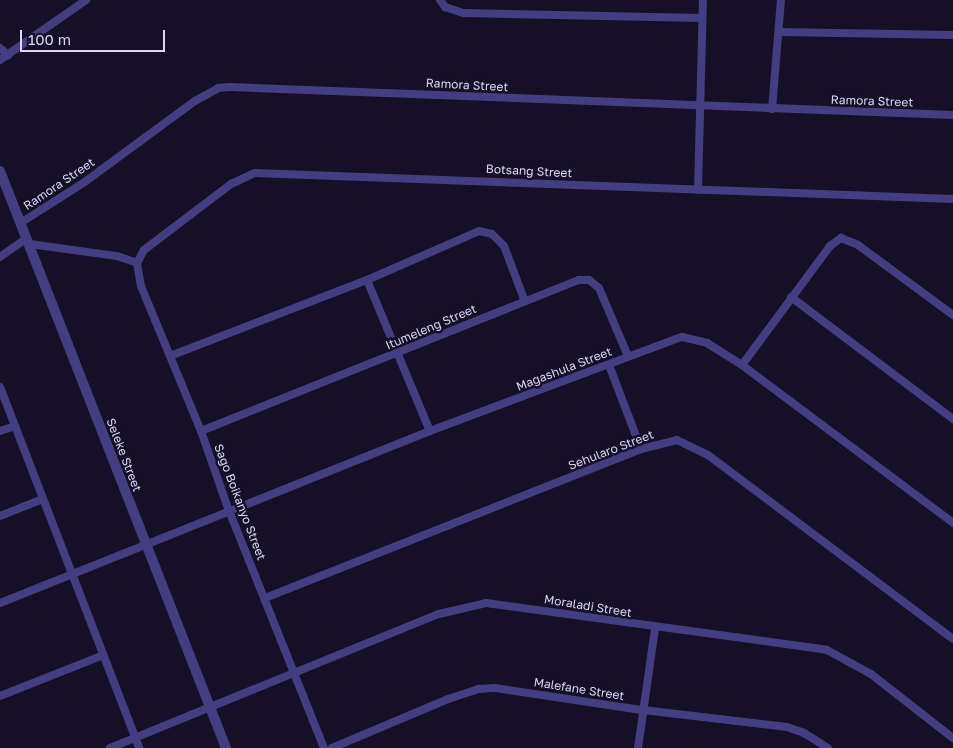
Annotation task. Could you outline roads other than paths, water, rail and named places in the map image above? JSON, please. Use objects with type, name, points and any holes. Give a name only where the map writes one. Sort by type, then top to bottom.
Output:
[{"type":"street","points":[[0,60],[86,0]]},
{"type":"street","points":[[440,0],[445,7],[464,13],[702,18]]},
{"type":"street","points":[[698,190],[703,0]]},
{"type":"street","points":[[772,110],[780,32],[781,0]]},
{"type":"street","points":[[780,32],[953,35]]},
{"type":"street","points":[[0,48],[8,55]]},
{"type":"street","name":"Ramora Street","points":[[22,222],[86,181],[195,101],[218,88],[260,87],[772,110],[953,115]]},
{"type":"street","name":"Seleke Street","points":[[0,171],[22,222],[226,748]]},
{"type":"street","name":"Botsang Street","points":[[137,263],[152,243],[231,184],[254,173],[953,199]]},
{"type":"street","points":[[170,356],[367,280],[449,243],[485,232],[504,246],[524,300]]},
{"type":"street","points":[[742,365],[830,246],[844,238],[858,245],[953,316]]},
{"type":"street","points":[[0,257],[28,241],[117,256],[137,263]]},
{"type":"street","name":"Sago Boikanyo Street","points":[[137,263],[141,286],[201,430],[229,511],[324,748]]},
{"type":"street","points":[[367,280],[399,352],[430,431]]},
{"type":"street","name":"Itumeleng Street","points":[[201,430],[399,352],[524,300],[579,280],[594,283],[628,356]]},
{"type":"street","points":[[791,297],[953,419]]},
{"type":"street","name":"Magashula Street","points":[[0,603],[70,576],[145,543],[430,431],[609,365],[672,339],[691,338],[707,343],[742,365],[953,523]]},
{"type":"street","points":[[609,365],[641,449]]},
{"type":"street","points":[[0,387],[70,576],[139,748]]},
{"type":"street","points":[[0,431],[15,426]]},
{"type":"street","name":"Sehularo Street","points":[[265,598],[641,449],[668,441],[691,444],[953,639]]},
{"type":"street","points":[[0,516],[43,499]]},
{"type":"street","name":"Moraladi Street","points":[[110,748],[211,709],[439,614],[477,603],[525,608],[655,629],[812,647],[838,654],[871,674],[953,738]]},
{"type":"street","points":[[638,748],[655,629]]},
{"type":"street","points":[[0,696],[101,656]]},
{"type":"street","name":"Malefane Street","points":[[332,748],[448,699],[487,688],[643,710],[787,727],[804,733],[828,748]]}]
